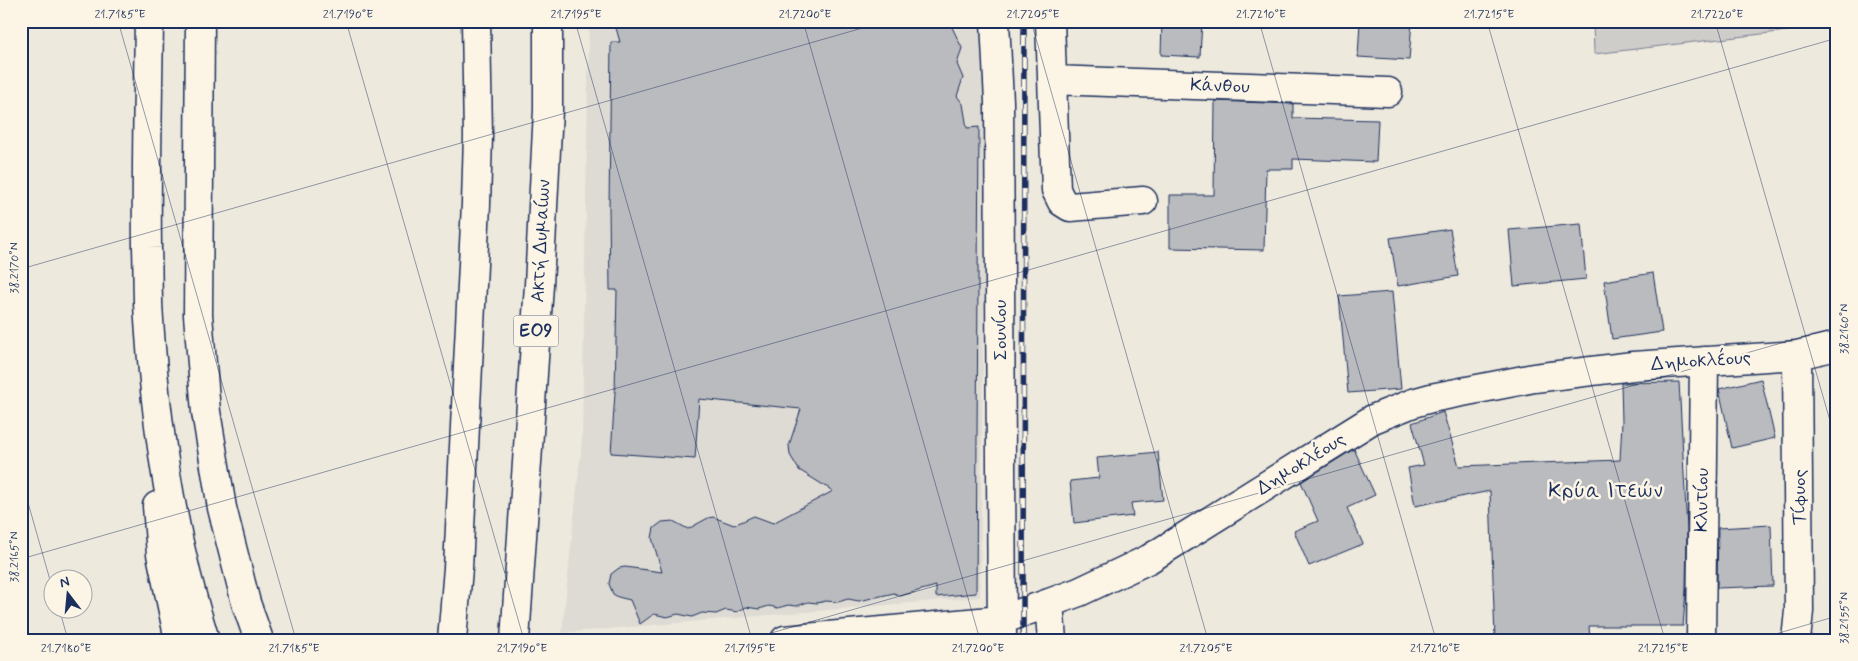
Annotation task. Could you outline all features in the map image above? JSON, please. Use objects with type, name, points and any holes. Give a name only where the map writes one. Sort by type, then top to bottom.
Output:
[{"type":"street","points":[[149,21],[148,319],[158,419],[174,518],[197,615],[205,640]]},
{"type":"street","points":[[200,21],[198,315],[206,412],[222,508],[246,603],[259,640]]},
{"type":"street","points":[[452,640],[458,568],[476,204],[478,136],[476,21]]},
{"type":"street","name":"Ακτή Δυμαίων","points":[[516,640],[540,276],[548,110],[548,21]]},
{"type":"street","name":"Σουνίου","points":[[995,21],[999,102],[1002,630]]},
{"type":"street","points":[[1050,21],[1056,190],[1062,202],[1070,207],[1143,201]]},
{"type":"street","name":"Κάνθου","points":[[1052,80],[1388,92]]},
{"type":"street","name":"Δημοκλέους","points":[[785,640],[1002,630],[1049,603],[1079,592],[1150,559],[1373,418],[1391,410],[1431,398],[1534,378],[1634,366],[1797,355],[1837,346]]},
{"type":"street","name":"Τίφυος","points":[[1796,640],[1799,602],[1797,355]]},
{"type":"street","name":"Κλυτίου","points":[[1701,640],[1704,361]]},
{"type":"street","points":[[158,419],[155,487],[161,554],[180,640]]},
{"type":"street","points":[[1049,603],[1052,640]]},
{"type":"shaded area","points":[[589,21],[983,21],[986,125],[980,597],[562,633],[582,440]]},
{"type":"shaded area","points":[[1593,21],[1837,21],[1837,25],[1594,54]]},
{"type":"building","points":[[614,21],[949,21],[962,48],[957,64],[963,78],[957,96],[963,104],[967,128],[979,127],[976,593],[936,597],[936,586],[900,596],[894,593],[859,601],[848,599],[838,602],[808,602],[797,606],[788,605],[778,608],[769,606],[759,609],[746,607],[737,612],[726,610],[716,614],[702,613],[692,617],[678,614],[667,617],[654,614],[640,624],[630,600],[613,594],[609,584],[611,574],[619,568],[625,567],[662,572],[652,538],[654,528],[662,522],[673,521],[688,529],[713,517],[734,525],[754,516],[773,523],[833,491],[799,470],[790,455],[789,445],[801,409],[699,399],[695,459],[611,453],[615,393],[617,290],[610,290],[611,42],[620,42]]},
{"type":"building","points":[[1162,21],[1202,21],[1200,57],[1161,55]]},
{"type":"building","points":[[1360,21],[1412,21],[1409,60],[1358,57]]},
{"type":"building","points":[[1215,101],[1293,104],[1293,118],[1378,120],[1376,162],[1293,159],[1293,169],[1266,169],[1264,250],[1170,248],[1170,195],[1214,195]]},
{"type":"building","points":[[1581,224],[1586,279],[1514,286],[1509,230]]},
{"type":"building","points":[[1450,229],[1458,276],[1398,286],[1390,238]]},
{"type":"building","points":[[1653,273],[1662,332],[1612,339],[1604,281]]},
{"type":"building","points":[[1392,292],[1401,389],[1348,393],[1339,296]]},
{"type":"building","points":[[1761,379],[1775,438],[1732,448],[1719,389]]},
{"type":"building","points":[[1679,382],[1687,529],[1683,626],[1589,626],[1590,640],[1495,640],[1490,491],[1415,506],[1408,468],[1424,465],[1412,423],[1443,412],[1459,466],[1620,460],[1622,422],[1621,383]]},
{"type":"building","points":[[1354,449],[1375,495],[1347,508],[1363,544],[1309,566],[1294,531],[1318,521],[1301,482]]},
{"type":"building","points":[[1158,452],[1163,500],[1131,503],[1133,516],[1074,523],[1070,481],[1099,478],[1097,458]]},
{"type":"building","points":[[1771,525],[1773,586],[1717,588],[1718,528]]},
{"type":"railway","points":[[1023,640],[1024,21]]},
{"type":"district","name":"Κρύα Ιτεών","points":[[1606,491]]}]
